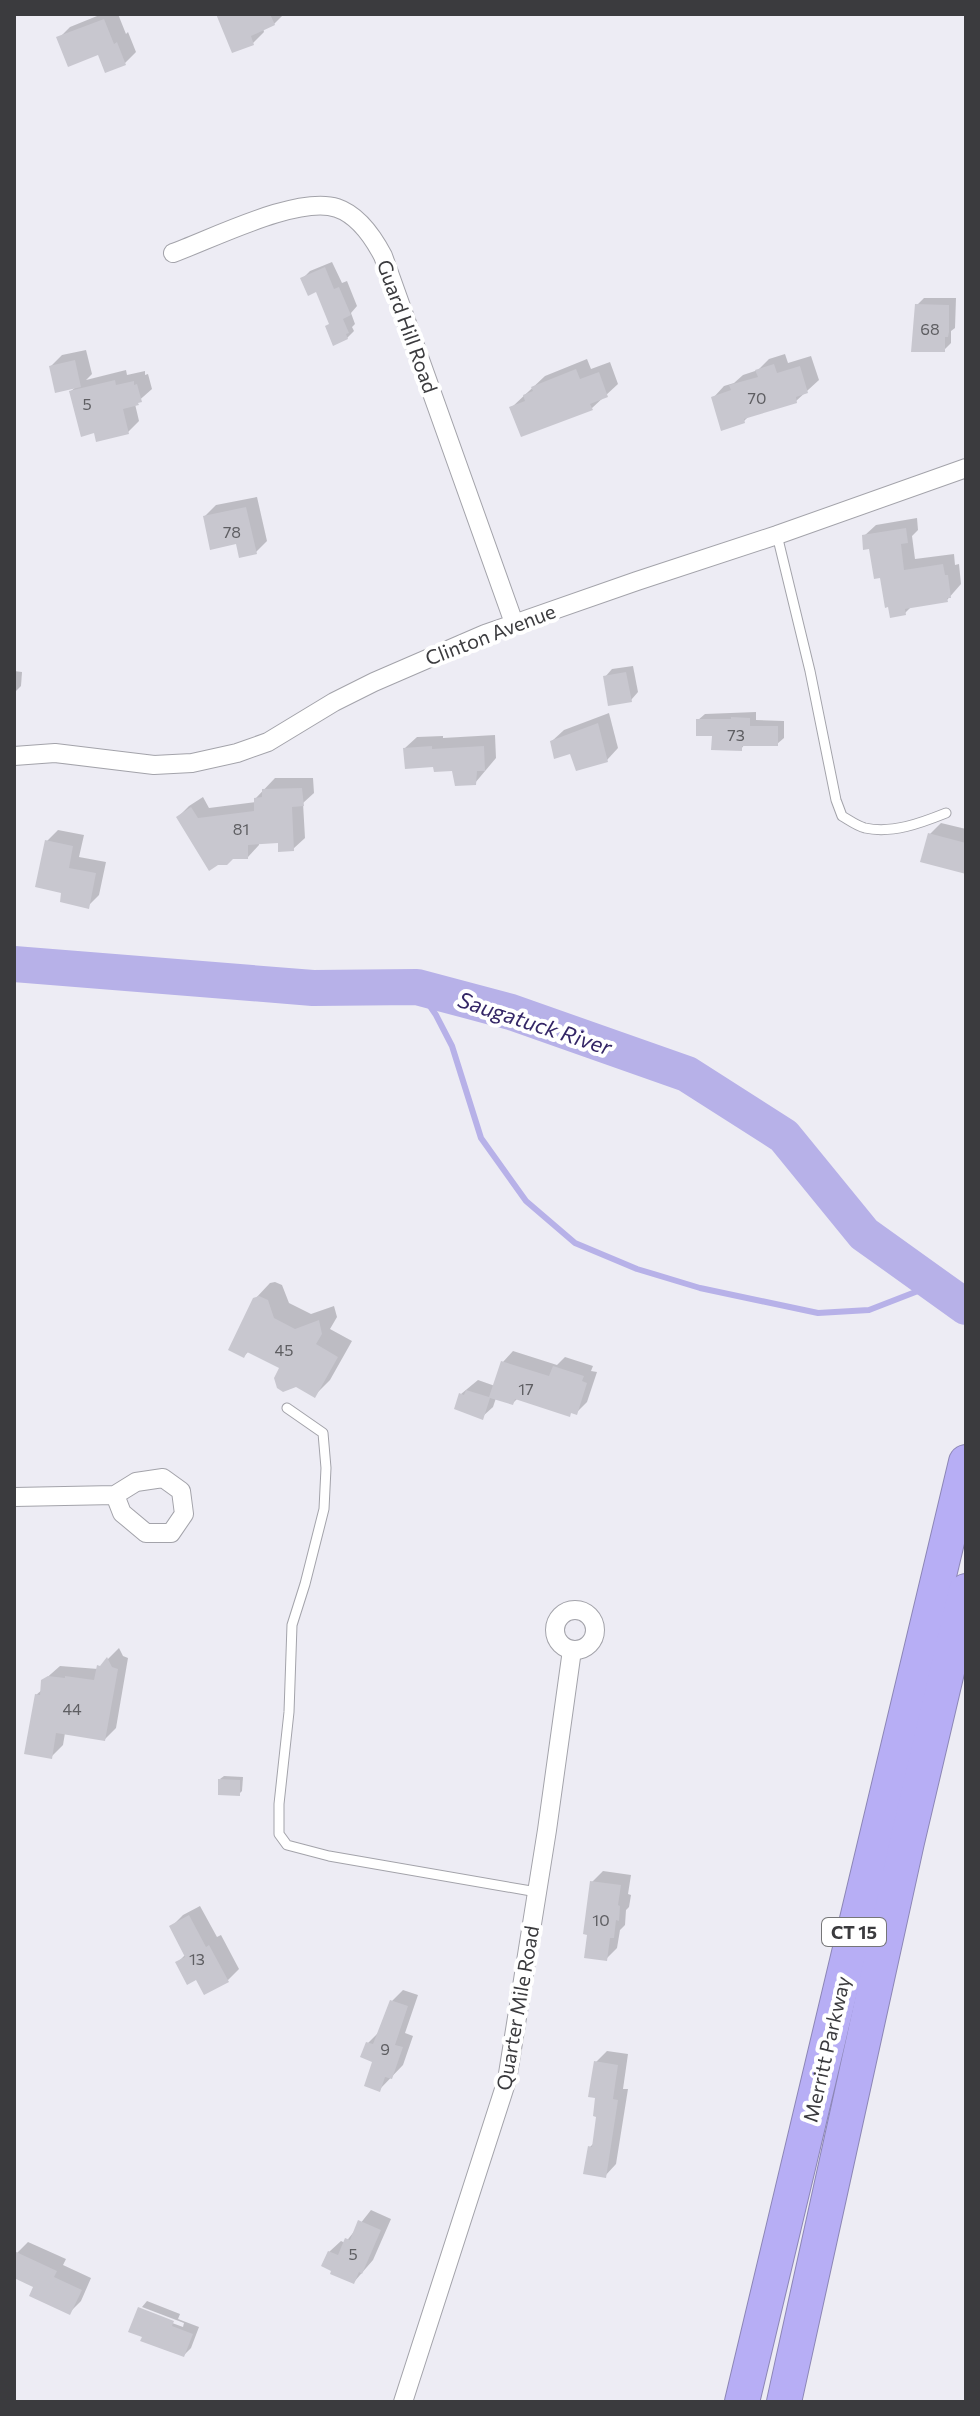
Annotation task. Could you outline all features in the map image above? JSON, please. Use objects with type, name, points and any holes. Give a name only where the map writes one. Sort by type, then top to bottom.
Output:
[{"type":"highway","name":"Merritt Parkway","points":[[742,2402],[966,1462]]},
{"type":"highway","name":"Merritt Parkway","points":[[784,2402],[907,1842],[966,1591]]},
{"type":"highway","points":[[790,2402],[823,2226]]},
{"type":"street","name":"Guard Hill Road","points":[[173,253],[280,212],[299,208],[337,208],[365,228],[383,256],[514,623]]},
{"type":"street","name":"Clinton Avenue","points":[[14,756],[55,753],[154,765],[226,757],[268,742],[374,682],[514,623],[966,468]]},
{"type":"street","points":[[14,1497],[115,1495]]},
{"type":"street","name":"Quarter Mile Road","points":[[403,2402],[507,2080],[572,1650]]},
{"type":"lane","points":[[777,535],[842,816],[863,828],[888,829],[916,824],[946,813]]},
{"type":"lane","points":[[287,1408],[323,1433],[326,1468],[324,1509],[292,1625],[289,1712],[279,1804],[279,1834],[287,1845],[329,1856],[537,1892]]},
{"type":"building","points":[[216,14],[270,14],[275,25],[251,36],[254,45],[232,53]]},
{"type":"building","points":[[104,19],[126,65],[105,73],[98,55],[68,67],[56,37]]},
{"type":"building","points":[[325,267],[334,289],[339,287],[351,315],[343,319],[349,333],[346,334],[348,339],[333,346],[325,326],[329,324],[316,292],[308,296],[300,278]]},
{"type":"building","points":[[915,304],[949,305],[945,352],[911,352]]},
{"type":"building","points":[[75,360],[81,387],[55,393],[49,366]]},
{"type":"building","points":[[774,364],[777,373],[800,366],[808,393],[796,397],[797,403],[744,419],[745,423],[721,431],[711,397],[731,390],[729,385],[758,377],[755,370]]},
{"type":"building","points":[[576,369],[580,379],[599,372],[608,397],[590,404],[593,410],[521,437],[509,407],[525,401],[523,395],[533,391],[531,387]]},
{"type":"building","points":[[115,380],[116,385],[134,381],[142,402],[123,409],[129,434],[96,442],[94,433],[81,437],[69,391]]},
{"type":"building","points":[[246,507],[257,554],[239,558],[236,544],[210,550],[203,516]]},
{"type":"building","points":[[906,528],[908,543],[901,544],[904,570],[943,564],[951,598],[947,598],[948,602],[905,609],[906,615],[890,618],[888,607],[885,608],[880,578],[874,579],[869,549],[863,550],[862,535]]},
{"type":"building","points":[[626,672],[632,702],[608,706],[603,676]]},
{"type":"building","points":[[750,718],[750,726],[778,726],[778,746],[742,746],[742,751],[711,750],[712,736],[696,736],[696,719]]},
{"type":"building","points":[[598,723],[608,762],[576,771],[570,754],[554,759],[550,741]]},
{"type":"building","points":[[432,746],[432,749],[484,746],[485,771],[477,771],[476,785],[455,786],[452,771],[434,772],[433,767],[405,769],[403,748]]},
{"type":"building","points":[[302,788],[304,806],[292,807],[294,851],[278,852],[278,843],[248,845],[248,859],[233,859],[227,865],[218,865],[209,871],[176,817],[191,807],[198,818],[254,811],[254,798],[262,797],[262,789]]},
{"type":"building","points":[[928,833],[966,843],[966,874],[920,862]]},
{"type":"building","points":[[45,840],[73,846],[69,868],[96,873],[89,909],[60,902],[61,893],[35,887]]},
{"type":"building","points":[[259,1296],[268,1300],[274,1318],[295,1329],[319,1320],[322,1334],[316,1344],[338,1357],[315,1398],[296,1387],[283,1392],[277,1388],[274,1378],[279,1368],[247,1352],[244,1358],[228,1350],[253,1298]]},
{"type":"building","points":[[501,1361],[549,1376],[553,1366],[584,1376],[582,1381],[587,1383],[577,1415],[571,1413],[570,1417],[515,1399],[513,1405],[490,1398],[483,1420],[454,1409],[459,1393],[464,1395],[466,1390],[489,1397]]},
{"type":"building","points":[[107,1657],[112,1667],[118,1669],[105,1741],[56,1733],[52,1759],[24,1754],[35,1694],[40,1695],[41,1680],[48,1676],[65,1676],[94,1680],[97,1665],[100,1666]]},
{"type":"building","points":[[218,1779],[240,1780],[240,1796],[218,1795]]},
{"type":"building","points":[[590,1881],[621,1885],[619,1921],[616,1920],[614,1938],[610,1938],[607,1961],[584,1958],[587,1935],[583,1934]]},
{"type":"building","points":[[189,1915],[229,1982],[204,1995],[196,1980],[187,1985],[175,1962],[185,1957],[169,1926]]},
{"type":"building","points":[[390,2000],[408,2006],[395,2045],[403,2047],[392,2079],[385,2077],[380,2092],[364,2086],[372,2062],[360,2057],[366,2042],[373,2044]]},
{"type":"building","points":[[594,2061],[618,2065],[613,2099],[618,2100],[606,2178],[583,2174],[588,2146],[592,2147],[596,2117],[593,2116],[595,2098],[588,2097]]},
{"type":"building","points":[[358,2220],[381,2230],[362,2274],[359,2272],[354,2284],[330,2274],[331,2271],[321,2266],[328,2251],[338,2255],[345,2238],[350,2240]]},
{"type":"building","points":[[14,2251],[57,2271],[54,2277],[82,2290],[70,2315],[29,2296],[33,2287],[14,2278]]},
{"type":"building","points":[[138,2307],[174,2321],[172,2326],[193,2334],[184,2357],[140,2341],[142,2337],[128,2332]]},
{"type":"waterway","name":"Saugatuck River","points":[[14,964],[313,988],[417,987],[511,1012],[687,1074],[784,1136],[864,1234],[966,1307]]},
{"type":"waterway","points":[[417,987],[452,1046],[481,1138],[526,1201],[575,1243],[637,1269],[700,1288],[818,1313],[869,1310],[936,1284]]}]
